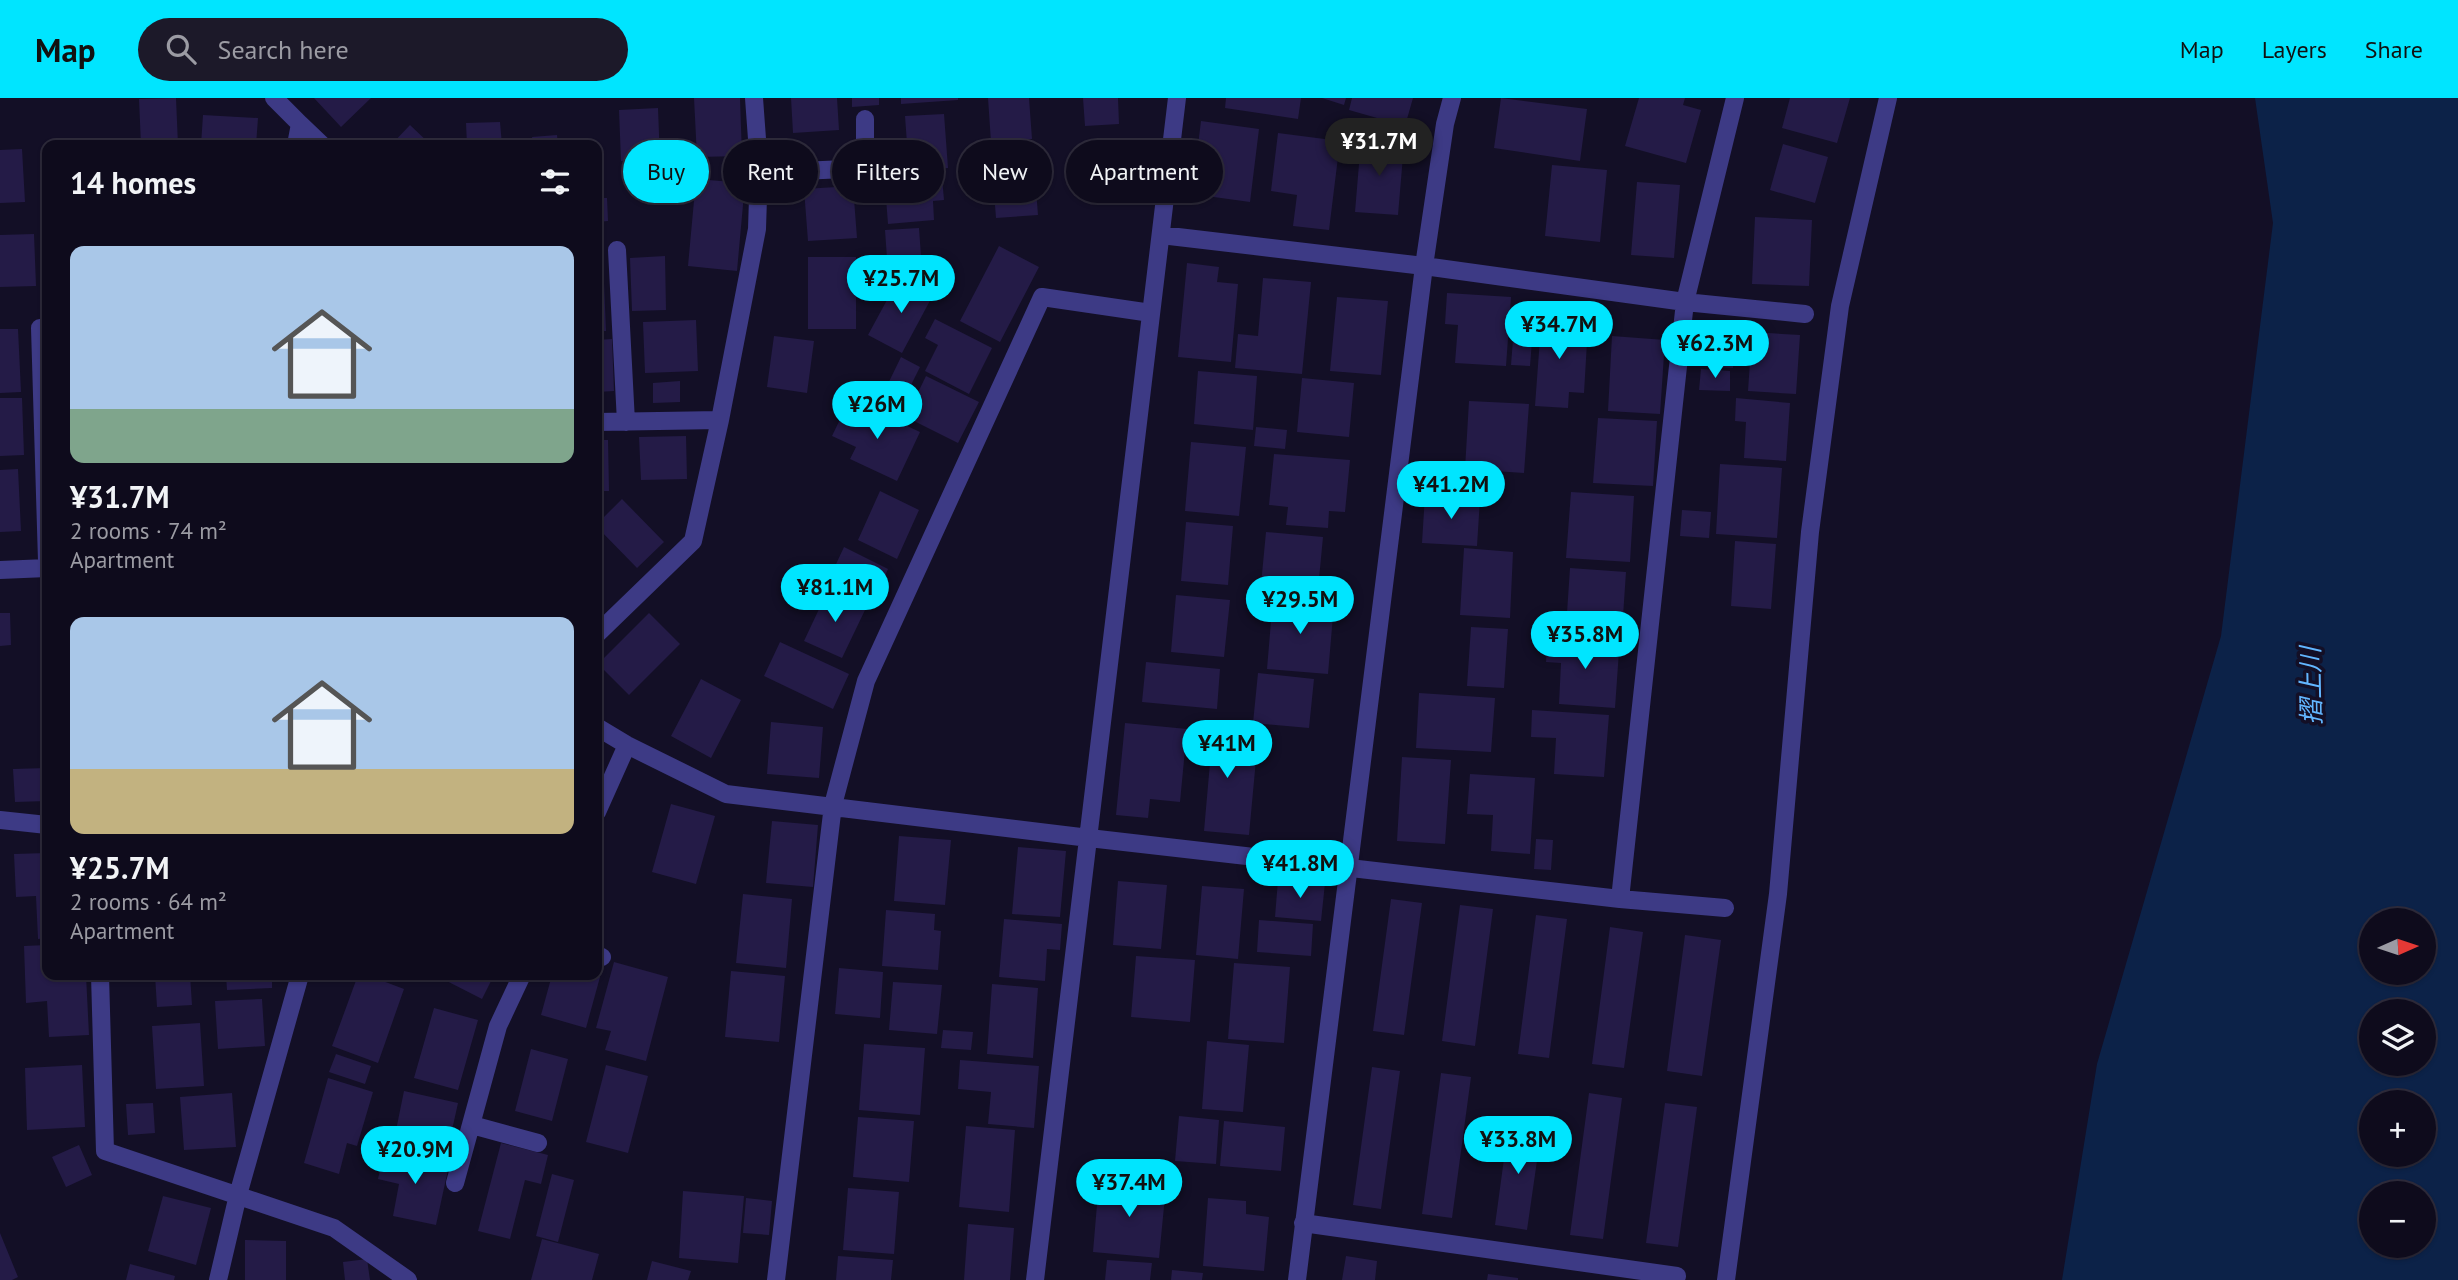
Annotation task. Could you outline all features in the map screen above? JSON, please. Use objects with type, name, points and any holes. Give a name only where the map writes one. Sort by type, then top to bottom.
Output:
[{"type":"street","points":[[274,98],[317,140]]},
{"type":"street","points":[[754,98],[757,140]]},
{"type":"street","points":[[1035,1280],[1177,98]]},
{"type":"street","points":[[1297,1280],[1424,266],[1445,124],[1452,98]]},
{"type":"street","points":[[1620,899],[1685,302],[1735,98]]},
{"type":"street","points":[[1726,1280],[1778,894],[1810,532],[1840,306],[1888,98]]},
{"type":"street","points":[[818,170],[845,169],[865,154],[865,119]]},
{"type":"street","points":[[297,140],[300,124]]},
{"type":"street","points":[[602,629],[692,541],[720,420],[757,229],[758,203]]},
{"type":"street","points":[[1161,235],[1424,266],[1685,302],[1805,314]]},
{"type":"street","points":[[617,250],[626,422]]},
{"type":"street","points":[[776,1280],[833,805],[866,681],[1042,297],[1151,313]]},
{"type":"street","points":[[40,328],[42,395]]},
{"type":"street","points":[[602,422],[720,420]]},
{"type":"street","points":[[0,570],[42,568]]},
{"type":"street","points":[[602,730],[726,794],[1348,868],[1724,908]]},
{"type":"street","points":[[602,801],[627,745]]},
{"type":"street","points":[[0,820],[42,824]]},
{"type":"street","points":[[100,980],[105,1151],[334,1228],[408,1280]]},
{"type":"street","points":[[218,1280],[238,1195],[299,980]]},
{"type":"street","points":[[455,1183],[498,1026],[520,980]]},
{"type":"street","points":[[472,1125],[538,1143]]},
{"type":"street","points":[[1303,1223],[1677,1276]]},
{"type":"water","name":"摺上川","points":[[2255,98],[2458,98],[2458,1280],[2062,1280],[2097,1064],[2221,636],[2273,223]]},
{"type":"building","points":[[176,98],[178,140],[141,140],[139,99]]},
{"type":"building","points":[[314,98],[371,98],[341,127]]},
{"type":"building","points":[[694,98],[740,98],[741,140],[723,140],[723,156],[709,157],[709,140],[696,140]]},
{"type":"building","points":[[791,98],[837,98],[839,130],[793,133]]},
{"type":"building","points":[[852,98],[879,98],[879,105],[852,107]]},
{"type":"building","points":[[901,98],[958,98],[958,100],[901,104]]},
{"type":"building","points":[[988,98],[1029,98],[1032,139],[991,140]]},
{"type":"building","points":[[1083,98],[1118,98],[1119,124],[1085,126]]},
{"type":"building","points":[[1226,98],[1301,98],[1298,119],[1225,108]]},
{"type":"building","points":[[1322,98],[1346,98],[1344,105]]},
{"type":"building","points":[[1352,98],[1413,98],[1405,126],[1349,110]]},
{"type":"building","points":[[1501,98],[1587,109],[1580,161],[1494,148]]},
{"type":"building","points":[[1639,98],[1685,98],[1683,105],[1701,110],[1686,163],[1625,146]]},
{"type":"building","points":[[1790,98],[1850,98],[1837,143],[1782,128]]},
{"type":"building","points":[[658,108],[659,140],[623,140],[623,161],[621,161],[619,110]]},
{"type":"building","points":[[944,114],[948,168],[944,168],[944,140],[907,140],[905,116]]},
{"type":"building","points":[[203,115],[258,118],[256,140],[201,140]]},
{"type":"building","points":[[1201,121],[1259,129],[1250,202],[1223,198],[1223,140],[1199,140]]},
{"type":"building","points":[[500,122],[502,140],[467,140],[466,123]]},
{"type":"building","points":[[410,125],[426,140],[396,140]]},
{"type":"building","points":[[1278,133],[1340,141],[1329,230],[1293,226],[1297,195],[1271,191]]},
{"type":"building","points":[[557,135],[558,140],[532,140],[532,137]]},
{"type":"building","points":[[1361,140],[1404,144],[1398,215],[1355,212]]},
{"type":"building","points":[[1783,144],[1828,157],[1815,203],[1770,190]]},
{"type":"building","points":[[22,149],[25,202],[0,203],[0,150]]},
{"type":"building","points":[[1552,165],[1607,170],[1600,242],[1545,236]]},
{"type":"building","points":[[709,180],[723,181],[723,203],[743,203],[737,271],[688,266],[694,203],[709,203]]},
{"type":"building","points":[[1637,182],[1680,185],[1674,258],[1631,255]]},
{"type":"building","points":[[832,187],[832,203],[854,203],[857,238],[808,241],[805,203],[818,203],[818,188]]},
{"type":"building","points":[[602,198],[607,198],[608,221],[602,222]]},
{"type":"building","points":[[886,203],[933,203],[934,220],[888,224]]},
{"type":"building","points":[[995,203],[1037,203],[1038,215],[996,218]]},
{"type":"building","points":[[1755,217],[1812,220],[1809,286],[1752,284]]},
{"type":"building","points":[[919,228],[921,256],[887,258],[885,230]]},
{"type":"building","points":[[34,234],[36,286],[0,287],[0,235]]},
{"type":"building","points":[[602,235],[606,331],[602,331]]},
{"type":"building","points":[[999,246],[1039,267],[1000,342],[960,321]]},
{"type":"building","points":[[665,256],[666,310],[632,311],[630,258]]},
{"type":"building","points":[[808,257],[856,257],[856,329],[808,329]]},
{"type":"building","points":[[1187,263],[1219,267],[1217,282],[1238,284],[1231,362],[1178,357]]},
{"type":"building","points":[[900,276],[933,295],[902,353],[868,335]]},
{"type":"building","points":[[1263,278],[1311,282],[1302,374],[1235,368],[1238,334],[1258,336]]},
{"type":"building","points":[[1447,293],[1511,297],[1506,366],[1455,363],[1458,325],[1445,324]]},
{"type":"building","points":[[1337,297],[1388,301],[1381,375],[1330,371]]},
{"type":"building","points":[[1542,311],[1575,313],[1572,341],[1587,342],[1584,393],[1569,392],[1568,408],[1535,406]]},
{"type":"building","points":[[1515,314],[1534,316],[1530,366],[1511,365]]},
{"type":"building","points":[[935,319],[992,348],[969,394],[925,371],[938,345],[925,338]]},
{"type":"building","points":[[696,320],[698,371],[645,373],[643,322]]},
{"type":"building","points":[[0,329],[18,329],[21,392],[0,393]]},
{"type":"building","points":[[1752,332],[1800,335],[1796,394],[1748,391]]},
{"type":"building","points":[[774,336],[814,341],[807,393],[767,387]]},
{"type":"building","points":[[1612,336],[1665,340],[1660,414],[1608,411]]},
{"type":"building","points":[[612,339],[614,391],[602,392],[602,340]]},
{"type":"building","points":[[1704,349],[1734,352],[1733,368],[1702,366]]},
{"type":"building","points":[[901,357],[920,367],[901,405],[882,396]]},
{"type":"building","points":[[1701,369],[1730,371],[1730,391],[1699,390]]},
{"type":"building","points":[[1198,371],[1257,376],[1253,430],[1194,424]]},
{"type":"building","points":[[926,376],[979,402],[958,443],[906,417]]},
{"type":"building","points":[[1302,378],[1354,383],[1349,437],[1297,432]]},
{"type":"building","points":[[680,381],[680,402],[653,403],[653,383]]},
{"type":"building","points":[[0,398],[22,398],[24,455],[0,456]]},
{"type":"building","points":[[1736,398],[1790,403],[1786,461],[1744,458],[1746,422],[1735,421]]},
{"type":"building","points":[[1469,401],[1529,404],[1524,473],[1465,469]]},
{"type":"building","points":[[846,407],[869,418],[873,410],[920,432],[897,481],[850,459],[856,447],[832,436]]},
{"type":"building","points":[[1598,418],[1657,421],[1653,486],[1593,483]]},
{"type":"building","points":[[1256,427],[1287,430],[1285,449],[1254,446]]},
{"type":"building","points":[[686,436],[687,479],[641,480],[639,437]]},
{"type":"building","points":[[602,440],[608,440],[609,491],[602,491]]},
{"type":"building","points":[[1191,442],[1246,447],[1239,516],[1185,511]]},
{"type":"building","points":[[1274,454],[1350,460],[1345,512],[1329,511],[1328,528],[1286,525],[1288,507],[1269,505]]},
{"type":"building","points":[[1720,464],[1782,468],[1777,538],[1716,534]]},
{"type":"building","points":[[18,469],[21,531],[0,532],[0,470]]},
{"type":"building","points":[[880,491],[919,510],[897,559],[858,540]]},
{"type":"building","points":[[1571,492],[1634,496],[1630,562],[1566,558]]},
{"type":"building","points":[[1425,495],[1480,499],[1477,546],[1422,543]]},
{"type":"building","points":[[622,499],[664,542],[637,568],[602,532],[602,519]]},
{"type":"building","points":[[1682,510],[1711,512],[1709,538],[1680,536]]},
{"type":"building","points":[[1186,522],[1233,526],[1228,585],[1181,581]]},
{"type":"building","points":[[1266,532],[1323,537],[1317,600],[1260,595]]},
{"type":"building","points":[[1735,541],[1776,544],[1771,609],[1731,606]]},
{"type":"building","points":[[844,547],[888,569],[875,598],[830,577]]},
{"type":"building","points":[[1464,548],[1513,552],[1510,618],[1460,615]]},
{"type":"building","points":[[1570,568],[1626,572],[1622,631],[1566,628]]},
{"type":"building","points":[[828,590],[866,608],[842,658],[804,641]]},
{"type":"building","points":[[1176,595],[1230,600],[1224,657],[1171,652]]},
{"type":"building","points":[[1273,598],[1334,604],[1328,674],[1267,669]]},
{"type":"building","points":[[0,613],[10,613],[11,645],[0,646]]},
{"type":"building","points":[[649,613],[680,644],[629,695],[602,668],[602,660]]},
{"type":"building","points":[[1471,627],[1508,629],[1504,688],[1467,686]]},
{"type":"building","points":[[1548,636],[1601,639],[1600,649],[1619,651],[1615,708],[1559,704],[1561,663],[1546,662]]},
{"type":"building","points":[[780,642],[849,674],[833,709],[764,676]]},
{"type":"building","points":[[1146,662],[1220,669],[1217,709],[1142,702]]},
{"type":"building","points":[[1258,673],[1314,679],[1309,728],[1253,723]]},
{"type":"building","points":[[701,679],[741,700],[711,758],[671,736]]},
{"type":"building","points":[[1419,693],[1495,698],[1491,752],[1416,748]]},
{"type":"building","points":[[1532,710],[1609,715],[1604,777],[1554,774],[1556,738],[1531,737]]},
{"type":"building","points":[[771,722],[823,727],[819,778],[767,774]]},
{"type":"building","points":[[1125,723],[1187,729],[1180,802],[1150,799],[1148,818],[1116,815]]},
{"type":"building","points":[[1193,732],[1258,738],[1249,835],[1204,831],[1210,763],[1190,761]]},
{"type":"building","points":[[1402,757],[1451,760],[1445,844],[1397,841]]},
{"type":"building","points":[[42,768],[42,801],[15,802],[13,769]]},
{"type":"building","points":[[1470,774],[1535,778],[1530,854],[1491,851],[1493,815],[1467,814]]},
{"type":"building","points":[[671,804],[715,816],[696,884],[652,872]]},
{"type":"building","points":[[772,821],[818,825],[813,887],[766,883]]},
{"type":"building","points":[[899,836],[951,840],[945,905],[894,901]]},
{"type":"building","points":[[1536,839],[1553,840],[1551,870],[1534,869]]},
{"type":"building","points":[[1018,847],[1066,851],[1060,917],[1012,914]]},
{"type":"building","points":[[42,853],[42,939],[38,939],[36,896],[16,897],[14,854]]},
{"type":"building","points":[[1278,880],[1325,883],[1321,921],[1275,917]]},
{"type":"building","points":[[1118,881],[1167,885],[1161,949],[1113,945]]},
{"type":"building","points":[[1202,886],[1244,889],[1238,959],[1196,955]]},
{"type":"building","points":[[743,894],[792,899],[786,968],[736,963]]},
{"type":"building","points":[[1391,899],[1422,903],[1404,1035],[1373,1031]]},
{"type":"building","points":[[1460,905],[1493,909],[1475,1046],[1442,1041]]},
{"type":"building","points":[[886,910],[935,914],[934,930],[941,931],[938,970],[882,966]]},
{"type":"building","points":[[1536,915],[1567,919],[1549,1058],[1518,1054]]},
{"type":"building","points":[[1004,919],[1062,924],[1060,950],[1047,949],[1045,981],[999,977]]},
{"type":"building","points":[[1259,920],[1313,924],[1311,956],[1257,952]]},
{"type":"building","points":[[1610,927],[1643,932],[1624,1068],[1592,1064]]},
{"type":"building","points":[[1685,935],[1721,940],[1702,1076],[1667,1071]]},
{"type":"building","points":[[42,945],[42,980],[86,980],[89,1035],[49,1037],[47,1001],[26,1003],[24,946]]},
{"type":"building","points":[[1136,956],[1195,960],[1190,1022],[1131,1017]]},
{"type":"building","points":[[614,962],[668,977],[646,1061],[605,1050],[611,1031],[596,1028]]},
{"type":"building","points":[[1234,963],[1290,967],[1284,1043],[1228,1039]]},
{"type":"building","points":[[839,968],[883,972],[880,1018],[835,1014]]},
{"type":"building","points":[[731,971],[785,976],[779,1042],[725,1037]]},
{"type":"building","points":[[155,980],[190,980],[192,1005],[157,1007]]},
{"type":"building","points":[[226,980],[272,980],[272,988],[227,990]]},
{"type":"building","points":[[356,980],[380,980],[404,989],[378,1063],[332,1046]]},
{"type":"building","points":[[445,980],[492,980],[482,999]]},
{"type":"building","points":[[551,980],[599,980],[586,1028],[541,1015]]},
{"type":"building","points":[[893,982],[942,985],[937,1034],[889,1030]]},
{"type":"building","points":[[992,984],[1038,988],[1033,1058],[987,1054]]},
{"type":"building","points":[[262,999],[265,1046],[218,1049],[215,1001]]},
{"type":"building","points":[[434,1008],[478,1020],[458,1090],[414,1078]]},
{"type":"building","points":[[200,1023],[204,1086],[156,1089],[152,1026]]},
{"type":"building","points":[[943,1030],[973,1032],[971,1050],[941,1048]]},
{"type":"building","points":[[1207,1041],[1249,1045],[1243,1112],[1202,1109]]},
{"type":"building","points":[[864,1044],[925,1048],[920,1115],[859,1110]]},
{"type":"building","points":[[531,1049],[568,1059],[552,1121],[515,1111]]},
{"type":"building","points":[[336,1054],[371,1066],[365,1084],[329,1072]]},
{"type":"building","points":[[960,1060],[1039,1066],[1034,1128],[988,1124],[991,1092],[958,1089]]},
{"type":"building","points":[[82,1065],[85,1127],[27,1130],[25,1068]]},
{"type":"building","points":[[606,1065],[648,1076],[628,1153],[586,1142]]},
{"type":"building","points":[[1372,1067],[1400,1071],[1381,1209],[1353,1205]]},
{"type":"building","points":[[1441,1073],[1471,1077],[1452,1218],[1422,1214]]},
{"type":"building","points":[[328,1078],[373,1092],[357,1146],[347,1143],[339,1174],[304,1163]]},
{"type":"building","points":[[404,1091],[458,1103],[446,1157],[393,1145]]},
{"type":"building","points":[[232,1093],[236,1147],[184,1150],[180,1097]]},
{"type":"building","points":[[1589,1093],[1622,1098],[1603,1239],[1570,1235]]},
{"type":"building","points":[[153,1103],[155,1133],[128,1135],[126,1104]]},
{"type":"building","points":[[1665,1103],[1697,1107],[1678,1247],[1646,1243]]},
{"type":"building","points":[[1179,1116],[1219,1120],[1216,1164],[1175,1161]]},
{"type":"building","points":[[858,1117],[914,1121],[909,1182],[853,1177]]},
{"type":"building","points":[[1224,1121],[1285,1127],[1281,1171],[1220,1166]]},
{"type":"building","points":[[1509,1122],[1542,1126],[1527,1230],[1495,1225]]},
{"type":"building","points":[[966,1126],[1015,1130],[1009,1212],[959,1207]]},
{"type":"building","points":[[501,1143],[548,1155],[541,1184],[525,1180],[510,1239],[478,1231]]},
{"type":"building","points":[[79,1145],[92,1175],[66,1187],[52,1157]]},
{"type":"building","points":[[384,1152],[449,1165],[436,1225],[393,1216],[399,1184],[378,1179]]},
{"type":"building","points":[[552,1174],[574,1180],[558,1242],[536,1236]]},
{"type":"building","points":[[1099,1181],[1166,1186],[1159,1258],[1093,1252]]},
{"type":"building","points":[[848,1188],[899,1192],[894,1254],[843,1250]]},
{"type":"building","points":[[683,1191],[744,1196],[738,1263],[679,1258]]},
{"type":"building","points":[[163,1196],[211,1208],[196,1265],[148,1251]]},
{"type":"building","points":[[746,1198],[772,1201],[769,1235],[743,1233]]},
{"type":"building","points":[[1208,1198],[1246,1201],[1246,1214],[1269,1217],[1264,1271],[1203,1266]]},
{"type":"building","points":[[968,1224],[1014,1228],[1010,1280],[964,1280]]},
{"type":"building","points":[[0,1233],[18,1277],[12,1280],[0,1280]]},
{"type":"building","points":[[542,1239],[599,1254],[592,1280],[531,1280]]},
{"type":"building","points":[[245,1240],[286,1241],[286,1280],[245,1280]]},
{"type":"building","points":[[838,1256],[893,1260],[891,1280],[836,1280]]},
{"type":"building","points":[[1346,1256],[1377,1261],[1375,1280],[1342,1280]]},
{"type":"building","points":[[367,1259],[370,1280],[345,1280],[343,1262]]},
{"type":"building","points":[[1107,1260],[1152,1263],[1150,1280],[1105,1280]]},
{"type":"building","points":[[652,1261],[691,1271],[688,1280],[647,1280]]},
{"type":"building","points":[[130,1264],[175,1276],[174,1280],[126,1280]]},
{"type":"building","points":[[1172,1270],[1203,1273],[1202,1280],[1171,1280]]},
{"type":"building","points":[[1488,1274],[1518,1278],[1518,1280],[1487,1280]]}]
